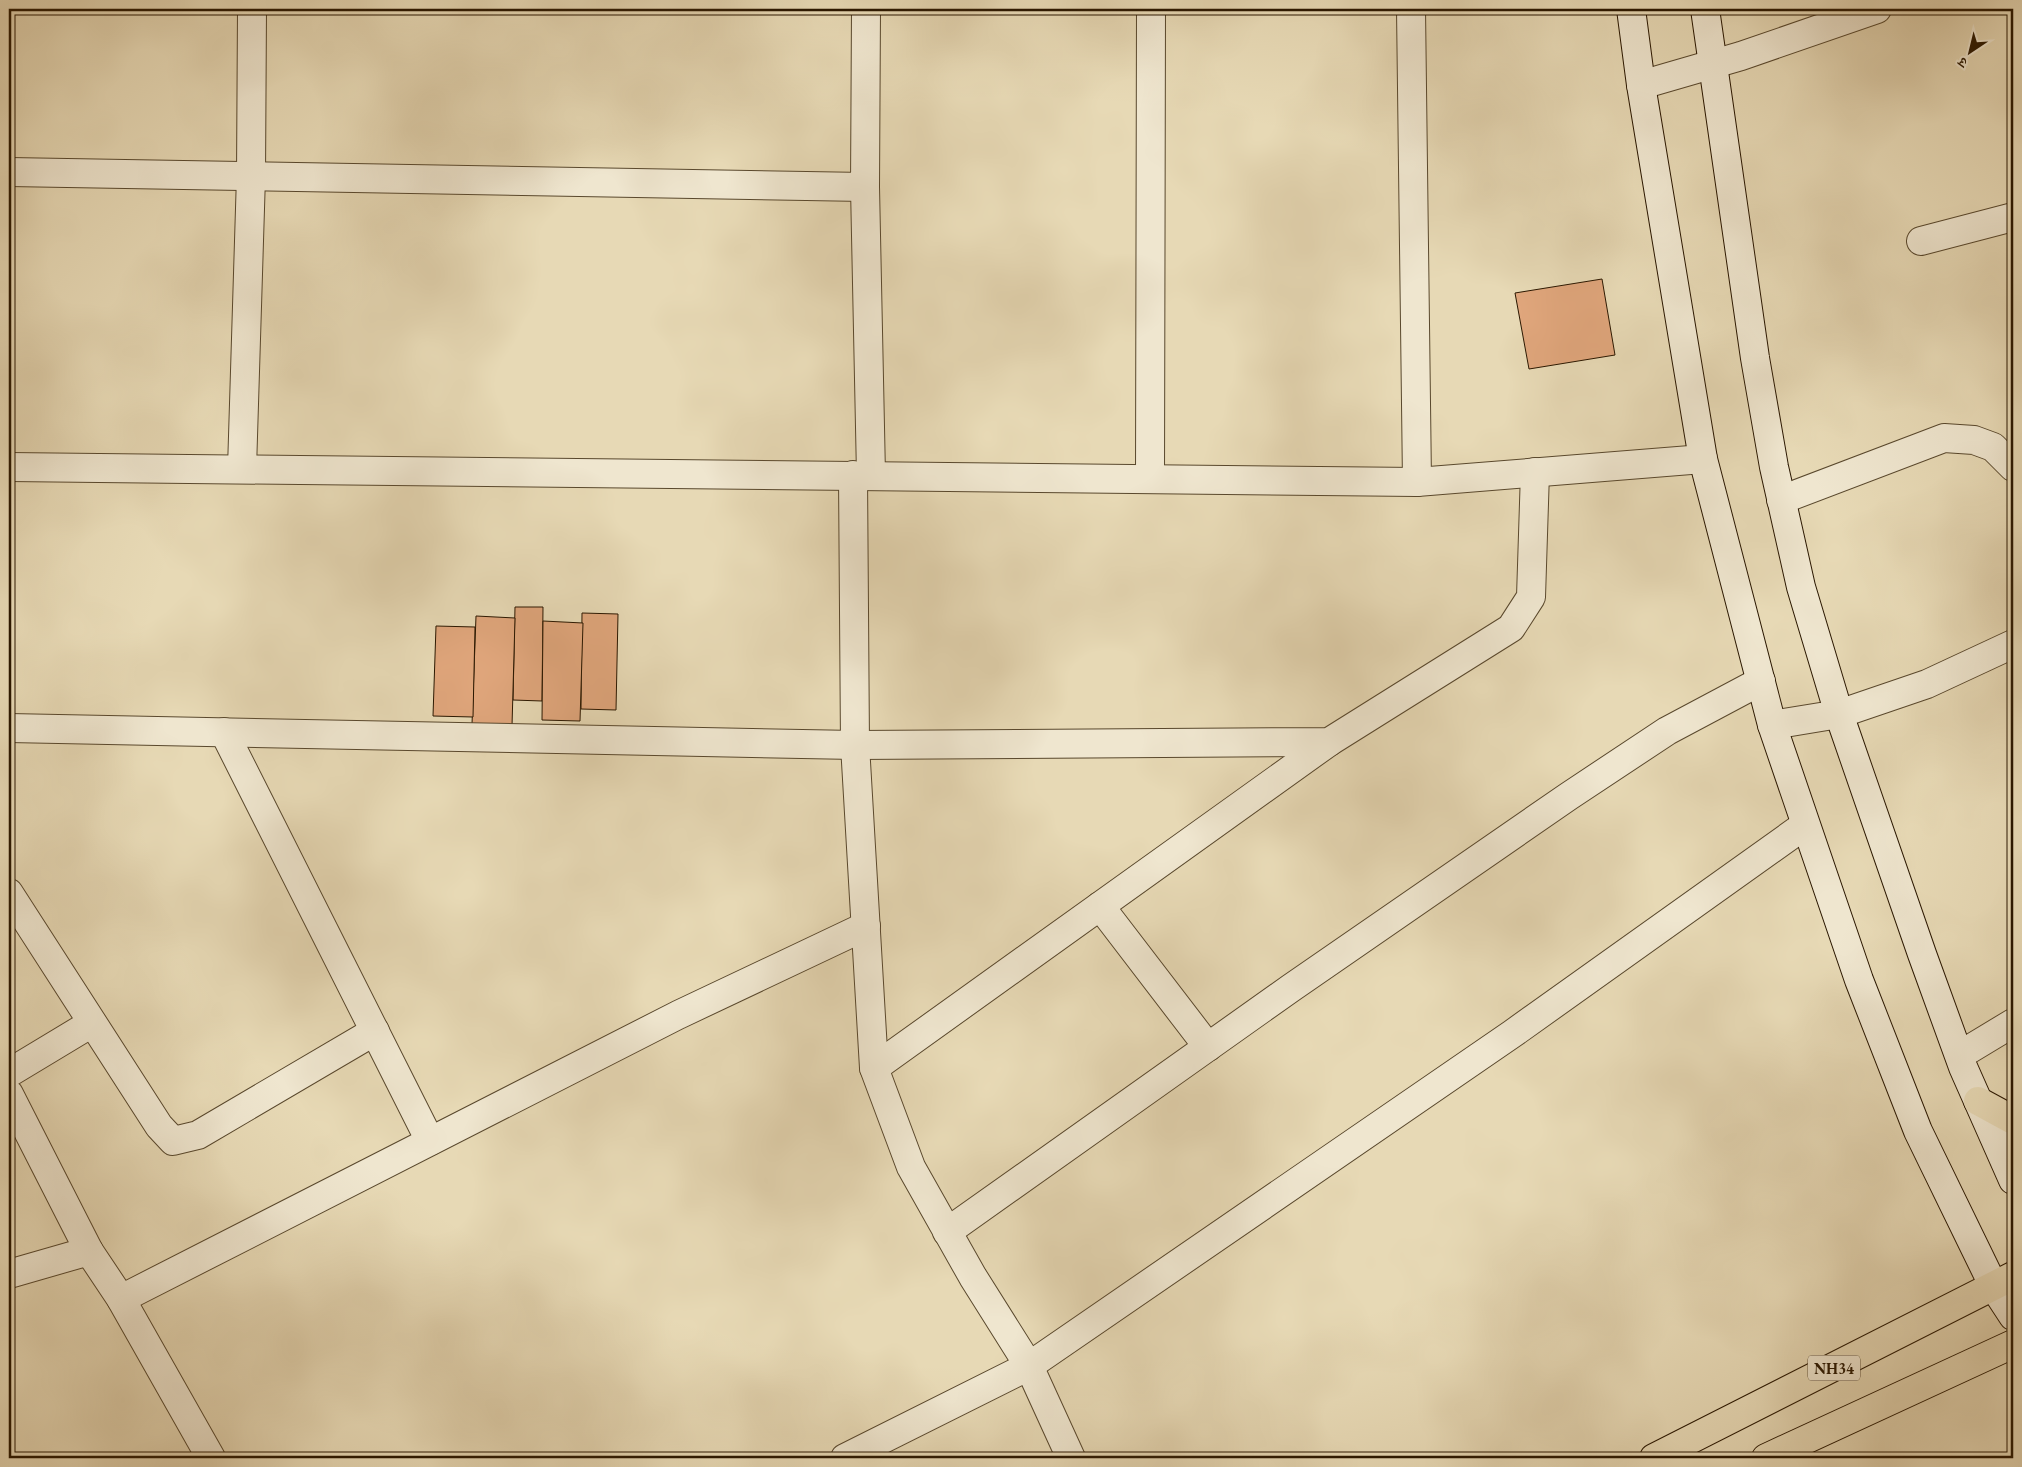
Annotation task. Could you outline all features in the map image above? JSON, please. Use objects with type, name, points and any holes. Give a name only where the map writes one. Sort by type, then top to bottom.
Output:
[{"type":"highway","points":[[1978,1101],[2013,1120]]},
{"type":"highway","name":"NH34","points":[[1654,1458],[2004,1282]]},
{"type":"highway","points":[[1766,1458],[2013,1344]]},
{"type":"street","points":[[242,469],[251,176],[252,9]]},
{"type":"street","points":[[866,9],[862,475],[855,745],[874,1068],[911,1167],[947,1232],[1029,1366],[1071,1458]]},
{"type":"street","points":[[1150,479],[1151,9]]},
{"type":"street","points":[[1411,9],[1417,482]]},
{"type":"street","points":[[1631,9],[1641,85],[1703,460],[1772,725],[1859,980],[1918,1131],[2004,1282],[2013,1316]]},
{"type":"street","points":[[1705,9],[1754,358],[1781,500],[1801,587],[1839,714],[1922,954],[1963,1066],[2013,1180]]},
{"type":"street","points":[[1641,85],[1712,64],[1877,9]]},
{"type":"street","points":[[9,172],[865,187]]},
{"type":"street","points":[[1921,241],[2013,216]]},
{"type":"street","points":[[1781,500],[1944,438],[1974,440],[1993,447],[2013,467]]},
{"type":"street","points":[[9,467],[1417,482],[1703,460]]},
{"type":"street","points":[[874,1068],[1329,742],[1511,628],[1531,597],[1535,472]]},
{"type":"street","points":[[1772,725],[1839,714],[1927,684],[2013,644]]},
{"type":"street","points":[[947,1232],[1208,1047],[1561,802],[1659,737],[1761,681]]},
{"type":"street","points":[[9,728],[855,745],[1329,742]]},
{"type":"street","points":[[224,732],[430,1141]]},
{"type":"street","points":[[844,1458],[1029,1366],[1512,1034],[1805,825]]},
{"type":"street","points":[[9,893],[159,1126],[173,1141],[198,1135],[375,1030]]},
{"type":"street","points":[[1100,906],[1208,1047]]},
{"type":"street","points":[[121,1299],[678,1015],[866,926]]},
{"type":"street","points":[[9,1073],[92,1023]]},
{"type":"street","points":[[1960,1055],[2013,1023]]},
{"type":"street","points":[[9,1094],[89,1251],[121,1299],[211,1458]]},
{"type":"street","points":[[9,1274],[89,1251]]},
{"type":"building","points":[[1602,279],[1615,355],[1529,369],[1515,293]]},
{"type":"building","points":[[515,607],[543,607],[542,701],[513,700]]},
{"type":"building","points":[[582,613],[618,614],[616,710],[581,709]]},
{"type":"building","points":[[476,616],[515,618],[512,726],[472,724]]},
{"type":"building","points":[[543,621],[583,623],[580,721],[542,720]]},
{"type":"building","points":[[436,626],[475,627],[473,717],[433,716]]}]
